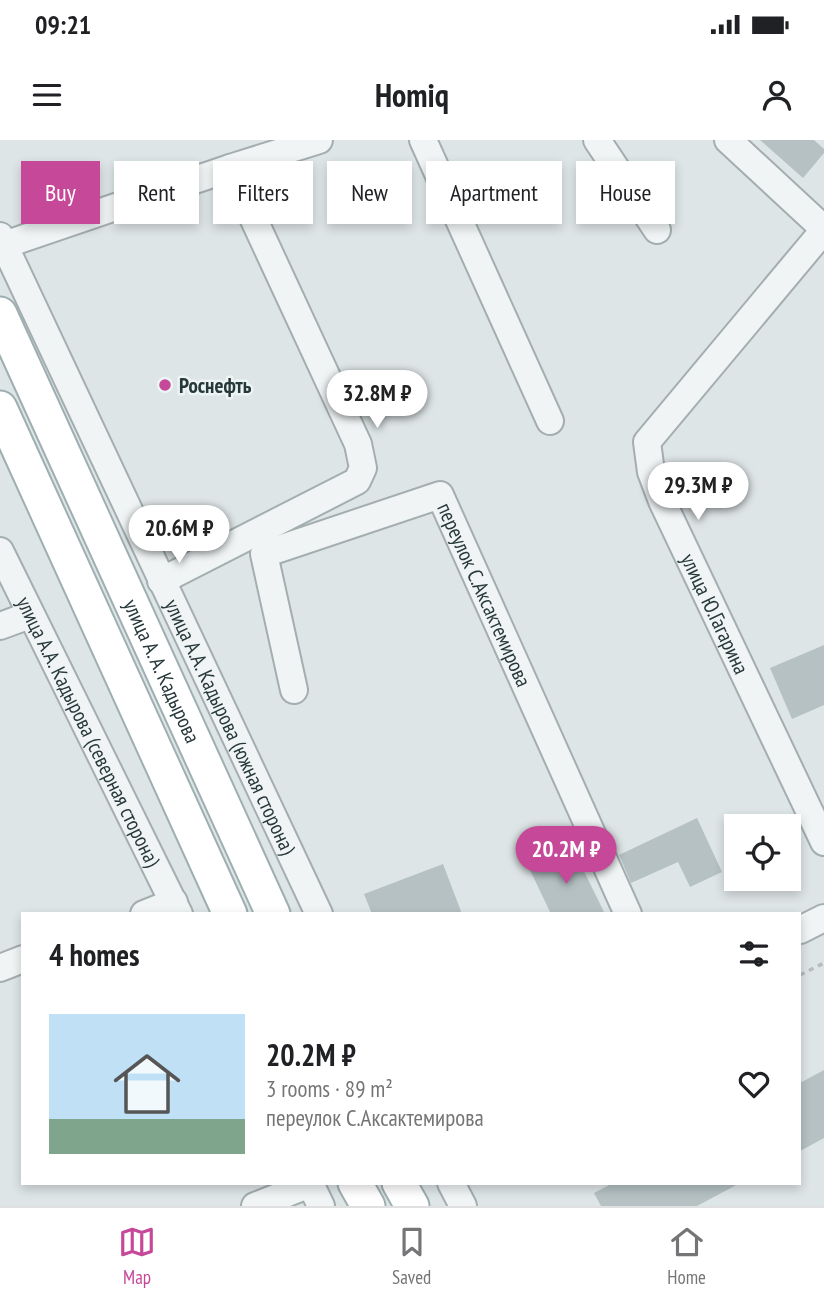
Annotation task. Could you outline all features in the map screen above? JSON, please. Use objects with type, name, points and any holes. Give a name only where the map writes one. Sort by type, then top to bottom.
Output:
[{"type":"main road","name":"улица А. А. Кадырова","points":[[0,314],[272,912]]},
{"type":"main road","name":"улица А. А. Кадырова","points":[[0,408],[229,912]]},
{"type":"main road","points":[[356,1185],[368,1206]]},
{"type":"main road","points":[[401,1185],[412,1206]]},
{"type":"street","points":[[252,161],[320,140]]},
{"type":"street","points":[[423,140],[550,421]]},
{"type":"street","points":[[597,140],[657,230]]},
{"type":"street","points":[[728,140],[824,229]]},
{"type":"street","points":[[2,240],[213,173]]},
{"type":"street","points":[[160,581],[357,481],[363,468],[358,444],[256,224]]},
{"type":"street","name":"улица Ю.Гагарина","points":[[824,229],[647,442],[651,472],[662,501],[824,842]]},
{"type":"street","name":"улица А.А. Кадырова (южная сторона)","points":[[2,240],[160,581],[318,912]]},
{"type":"street","name":"переулок С.Аксактемирова","points":[[294,690],[264,554],[440,495],[627,912]]},
{"type":"street","name":"улица А.А. Кадырова (северная сторона)","points":[[0,551],[176,908]]},
{"type":"street","points":[[0,626],[30,615]]},
{"type":"street","points":[[155,912],[176,908]]},
{"type":"street","points":[[801,930],[824,918]]},
{"type":"street","points":[[0,968],[21,960]]},
{"type":"street","points":[[255,1206],[305,1185]]},
{"type":"street","points":[[311,1185],[321,1206]]},
{"type":"street","points":[[452,1185],[463,1206]]},
{"type":"path","points":[[801,974],[824,963]]},
{"type":"building","points":[[760,140],[814,140],[824,149],[824,153],[803,178]]},
{"type":"building","points":[[824,645],[824,705],[792,719],[770,668]]},
{"type":"building","points":[[697,818],[722,872],[690,887],[678,862],[631,883],[619,855]]},
{"type":"building","points":[[573,849],[604,912],[550,912],[530,870]]},
{"type":"building","points":[[443,864],[461,912],[371,912],[364,894]]},
{"type":"building","points":[[824,1070],[824,1138],[801,1150],[801,1082]]},
{"type":"building","points":[[609,1185],[736,1185],[697,1206],[601,1206],[594,1193]]},
{"type":"place","name":"Роснефть","points":[[165,385]]}]
